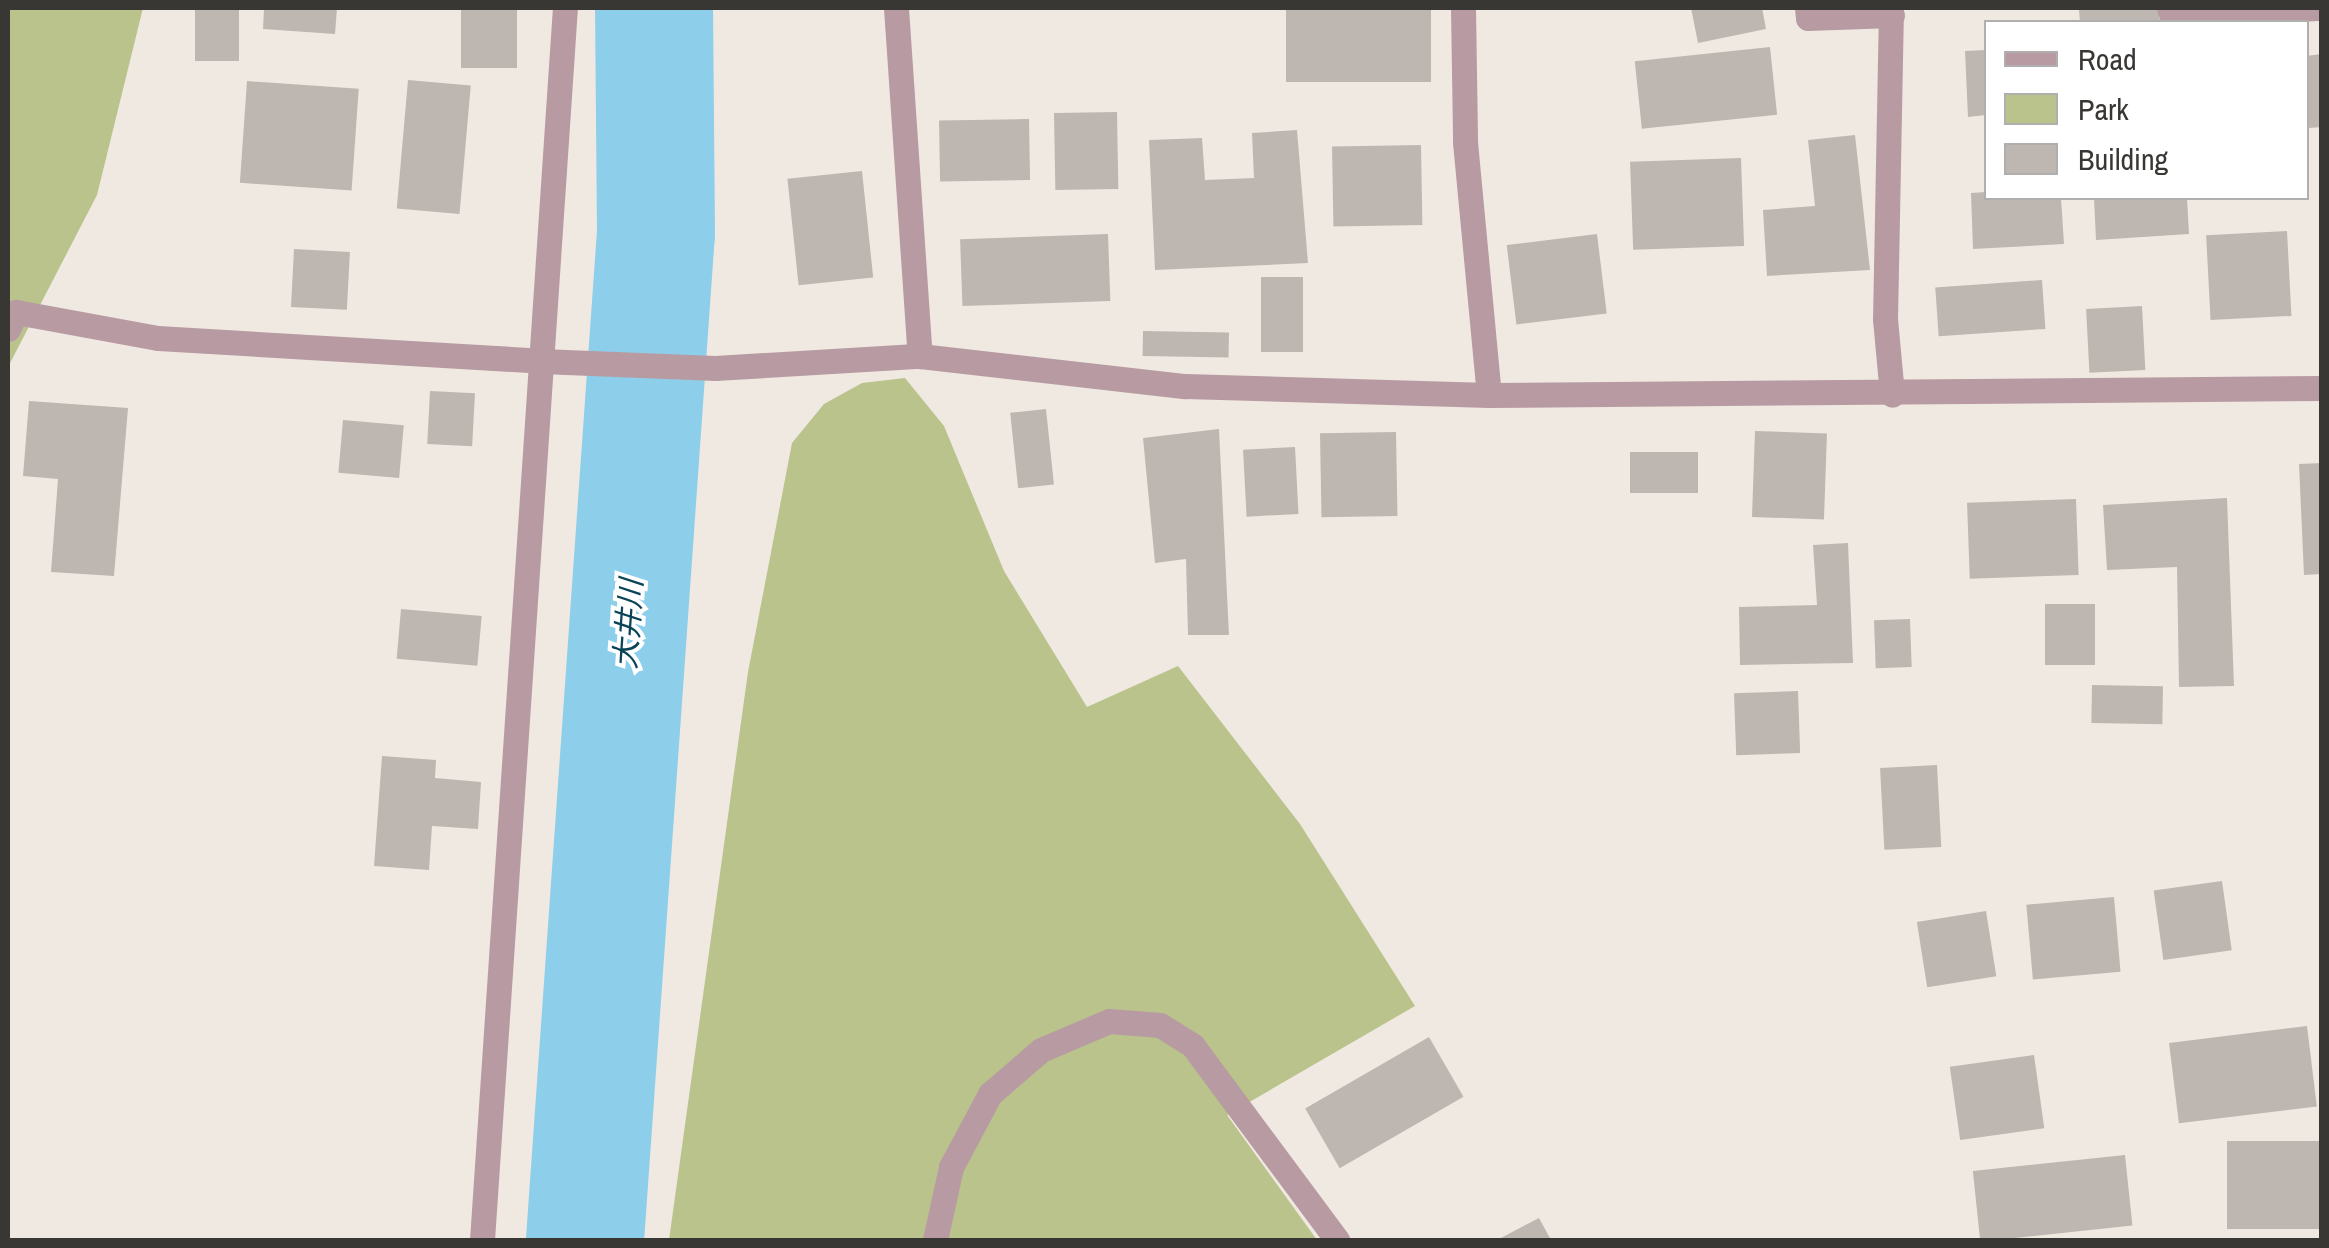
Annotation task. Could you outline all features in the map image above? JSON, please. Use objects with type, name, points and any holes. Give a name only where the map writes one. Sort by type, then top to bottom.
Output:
[{"type":"street","points":[[482,1240],[565,8]]},
{"type":"street","points":[[896,8],[920,356]]},
{"type":"street","points":[[1464,8],[1466,142],[1490,395]]},
{"type":"street","points":[[1806,8],[1808,18],[1892,11],[1885,319],[1892,395]]},
{"type":"street","points":[[2169,8],[2172,16],[2322,8]]},
{"type":"street","points":[[8,329],[16,312],[158,338],[541,361],[715,368],[920,356],[1184,386],[1490,395],[1892,395],[2322,388]]},
{"type":"street","points":[[935,1240],[951,1167],[990,1094],[1041,1050],[1109,1021],[1160,1026],[1192,1046],[1337,1240]]},
{"type":"green space","points":[[8,8],[143,8],[97,195],[8,367]]},
{"type":"green space","points":[[905,378],[944,426],[1004,571],[1087,707],[1178,666],[1300,824],[1415,1006],[1227,1115],[1317,1240],[669,1240],[748,672],[792,443],[824,404],[862,383]]},
{"type":"building","points":[[195,8],[239,8],[239,61],[195,61]]},
{"type":"building","points":[[264,8],[337,8],[335,34],[263,29]]},
{"type":"building","points":[[461,8],[517,8],[517,68],[461,68]]},
{"type":"building","points":[[1286,8],[1431,8],[1431,82],[1286,82]]},
{"type":"building","points":[[1691,8],[1762,8],[1766,29],[1698,43]]},
{"type":"building","points":[[2159,8],[2160,20],[2080,20],[2079,10]]},
{"type":"building","points":[[1770,47],[1777,115],[1642,129],[1635,61]]},
{"type":"building","points":[[1984,50],[1984,115],[1968,117],[1965,51]]},
{"type":"building","points":[[2322,54],[2322,127],[2309,128],[2309,56]]},
{"type":"building","points":[[408,80],[471,85],[460,214],[397,209]]},
{"type":"building","points":[[247,81],[359,89],[352,191],[240,183]]},
{"type":"building","points":[[1117,112],[1118,189],[1055,190],[1054,113]]},
{"type":"building","points":[[1029,119],[1030,180],[940,182],[939,121]]},
{"type":"building","points":[[1297,130],[1308,263],[1155,270],[1149,140],[1202,138],[1205,180],[1254,178],[1252,133]]},
{"type":"building","points":[[1855,135],[1870,270],[1767,276],[1763,210],[1815,206],[1808,140]]},
{"type":"building","points":[[1421,145],[1422,225],[1333,227],[1332,147]]},
{"type":"building","points":[[1741,158],[1744,246],[1633,250],[1630,162]]},
{"type":"building","points":[[862,171],[873,277],[799,285],[787,179]]},
{"type":"building","points":[[1984,192],[1984,200],[2061,200],[2064,244],[1973,249],[1971,193]]},
{"type":"building","points":[[2094,200],[2187,200],[2189,234],[2096,240]]},
{"type":"building","points":[[2287,231],[2291,316],[2211,320],[2206,235]]},
{"type":"building","points":[[1108,234],[1110,301],[962,306],[960,239]]},
{"type":"building","points":[[1597,234],[1607,313],[1516,324],[1507,245]]},
{"type":"building","points":[[294,249],[350,252],[347,310],[291,307]]},
{"type":"building","points":[[1261,277],[1303,277],[1303,352],[1261,352]]},
{"type":"building","points":[[2042,280],[2045,329],[1939,336],[1935,287]]},
{"type":"building","points":[[2142,306],[2145,370],[2089,373],[2086,309]]},
{"type":"building","points":[[1143,331],[1229,333],[1229,357],[1143,356]]},
{"type":"building","points":[[430,391],[475,393],[472,446],[427,444]]},
{"type":"building","points":[[29,401],[128,408],[114,576],[51,572],[58,479],[23,476]]},
{"type":"building","points":[[1046,409],[1054,485],[1018,488],[1010,413]]},
{"type":"building","points":[[343,420],[404,425],[399,478],[338,473]]},
{"type":"building","points":[[1219,429],[1229,635],[1188,635],[1186,559],[1155,563],[1143,438]]},
{"type":"building","points":[[1755,431],[1827,434],[1824,519],[1752,517]]},
{"type":"building","points":[[1396,432],[1397,516],[1321,517],[1320,433]]},
{"type":"building","points":[[1295,447],[1299,514],[1247,517],[1243,450]]},
{"type":"building","points":[[1630,452],[1698,452],[1698,493],[1630,493]]},
{"type":"building","points":[[2322,463],[2322,574],[2304,575],[2299,464]]},
{"type":"building","points":[[2227,498],[2234,686],[2179,687],[2177,567],[2107,570],[2103,505]]},
{"type":"building","points":[[2076,499],[2079,575],[1970,579],[1967,503]]},
{"type":"building","points":[[1848,543],[1853,663],[1740,665],[1739,607],[1817,605],[1813,545]]},
{"type":"building","points":[[2045,604],[2095,604],[2095,665],[2045,665]]},
{"type":"building","points":[[401,609],[482,616],[477,666],[397,659]]},
{"type":"building","points":[[1910,619],[1912,667],[1876,668],[1874,620]]},
{"type":"building","points":[[2092,685],[2163,686],[2162,724],[2091,723]]},
{"type":"building","points":[[1798,691],[1800,753],[1736,755],[1734,693]]},
{"type":"building","points":[[382,756],[436,760],[435,778],[481,782],[478,829],[432,826],[429,870],[374,866]]},
{"type":"building","points":[[1937,765],[1941,847],[1884,850],[1880,768]]},
{"type":"building","points":[[2222,881],[2232,950],[2163,960],[2154,891]]},
{"type":"building","points":[[2114,897],[2121,972],[2033,979],[2026,905]]},
{"type":"building","points":[[1986,911],[1996,976],[1927,987],[1917,922]]},
{"type":"building","points":[[2307,1026],[2317,1106],[2179,1123],[2169,1043]]},
{"type":"building","points":[[1429,1037],[1464,1097],[1340,1168],[1305,1108]]},
{"type":"building","points":[[2034,1055],[2044,1128],[1960,1140],[1950,1067]]},
{"type":"building","points":[[2227,1141],[2322,1141],[2322,1229],[2227,1229]]},
{"type":"building","points":[[2125,1155],[2132,1226],[1980,1240],[1973,1171]]},
{"type":"building","points":[[1539,1218],[1551,1240],[1497,1240]]},
{"type":"waterway","name":"大井川","points":[[585,1240],[656,233],[654,8]]}]
